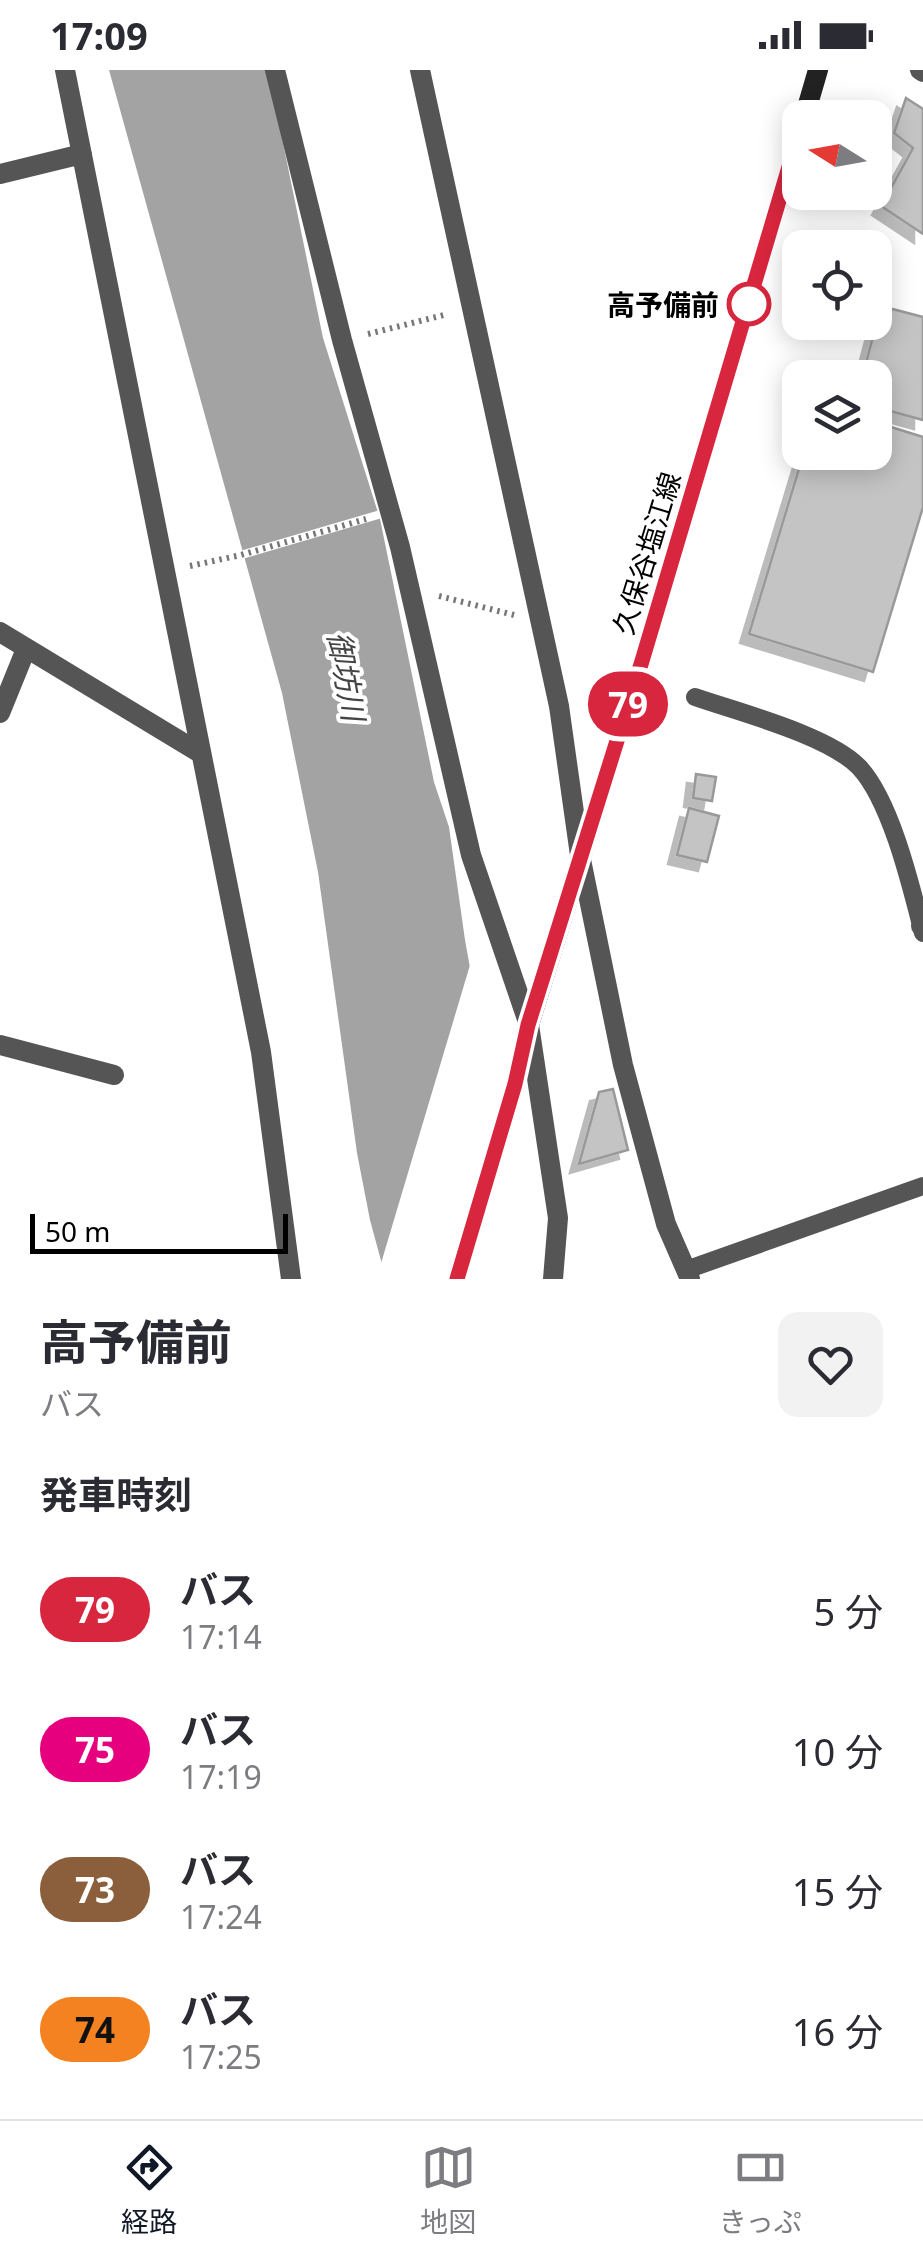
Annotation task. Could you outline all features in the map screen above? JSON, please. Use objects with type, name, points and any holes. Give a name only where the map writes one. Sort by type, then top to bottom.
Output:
[{"type":"main road","points":[[809,100],[818,70]]},
{"type":"main road","name":"久保谷塩江線","points":[[457,1279],[515,1084],[528,1025],[642,661],[782,190]]},
{"type":"street","points":[[64,70],[261,1052],[291,1279]]},
{"type":"street","points":[[275,70],[342,340],[391,510],[476,872],[528,1025],[558,1218],[554,1279]]},
{"type":"street","points":[[420,70],[559,706],[580,855],[622,1065],[666,1224],[688,1274]]},
{"type":"street","points":[[0,174],[82,154]]},
{"type":"street","points":[[0,632],[200,753]]},
{"type":"street","points":[[0,713],[26,648]]},
{"type":"street","points":[[0,1045],[114,1075]]},
{"type":"lane","points":[[695,697],[815,739],[857,764],[881,797],[922,928]]},
{"type":"lane","points":[[688,1274],[923,1186]]},
{"type":"path","points":[[342,340],[472,308]]},
{"type":"path","points":[[165,571],[241,555],[381,514]]},
{"type":"path","points":[[408,588],[502,610],[541,625]]},
{"type":"water","name":"御坊川","points":[[109,70],[268,70],[323,338],[380,519],[434,782],[449,827],[511,1195],[386,1279],[357,1153],[318,872],[282,693]]},
{"type":"pier","points":[[380,510],[382,518],[242,559],[240,551]]},
{"type":"pier","points":[[473,955],[516,1194],[540,1278],[381,1279],[379,1270]]},
{"type":"building","points":[[906,98],[923,109],[923,234],[887,210],[892,210],[892,186],[913,148],[894,133]]},
{"type":"building","points":[[892,309],[923,317],[923,420],[892,412],[892,360],[867,360],[872,340],[892,340]]},
{"type":"building","points":[[892,427],[923,437],[923,507],[873,672],[749,634],[799,470],[892,470]]},
{"type":"building","points":[[696,774],[716,777],[712,801],[693,798]]},
{"type":"building","points":[[689,808],[719,816],[707,862],[677,855]]},
{"type":"building","points":[[613,1089],[628,1150],[579,1164],[599,1092]]},
{"type":"bus line","name":"79","points":[[457,1279],[515,1084],[528,1025],[782,192]]},
{"type":"place","name":"高予備前","points":[[749,304]]}]
